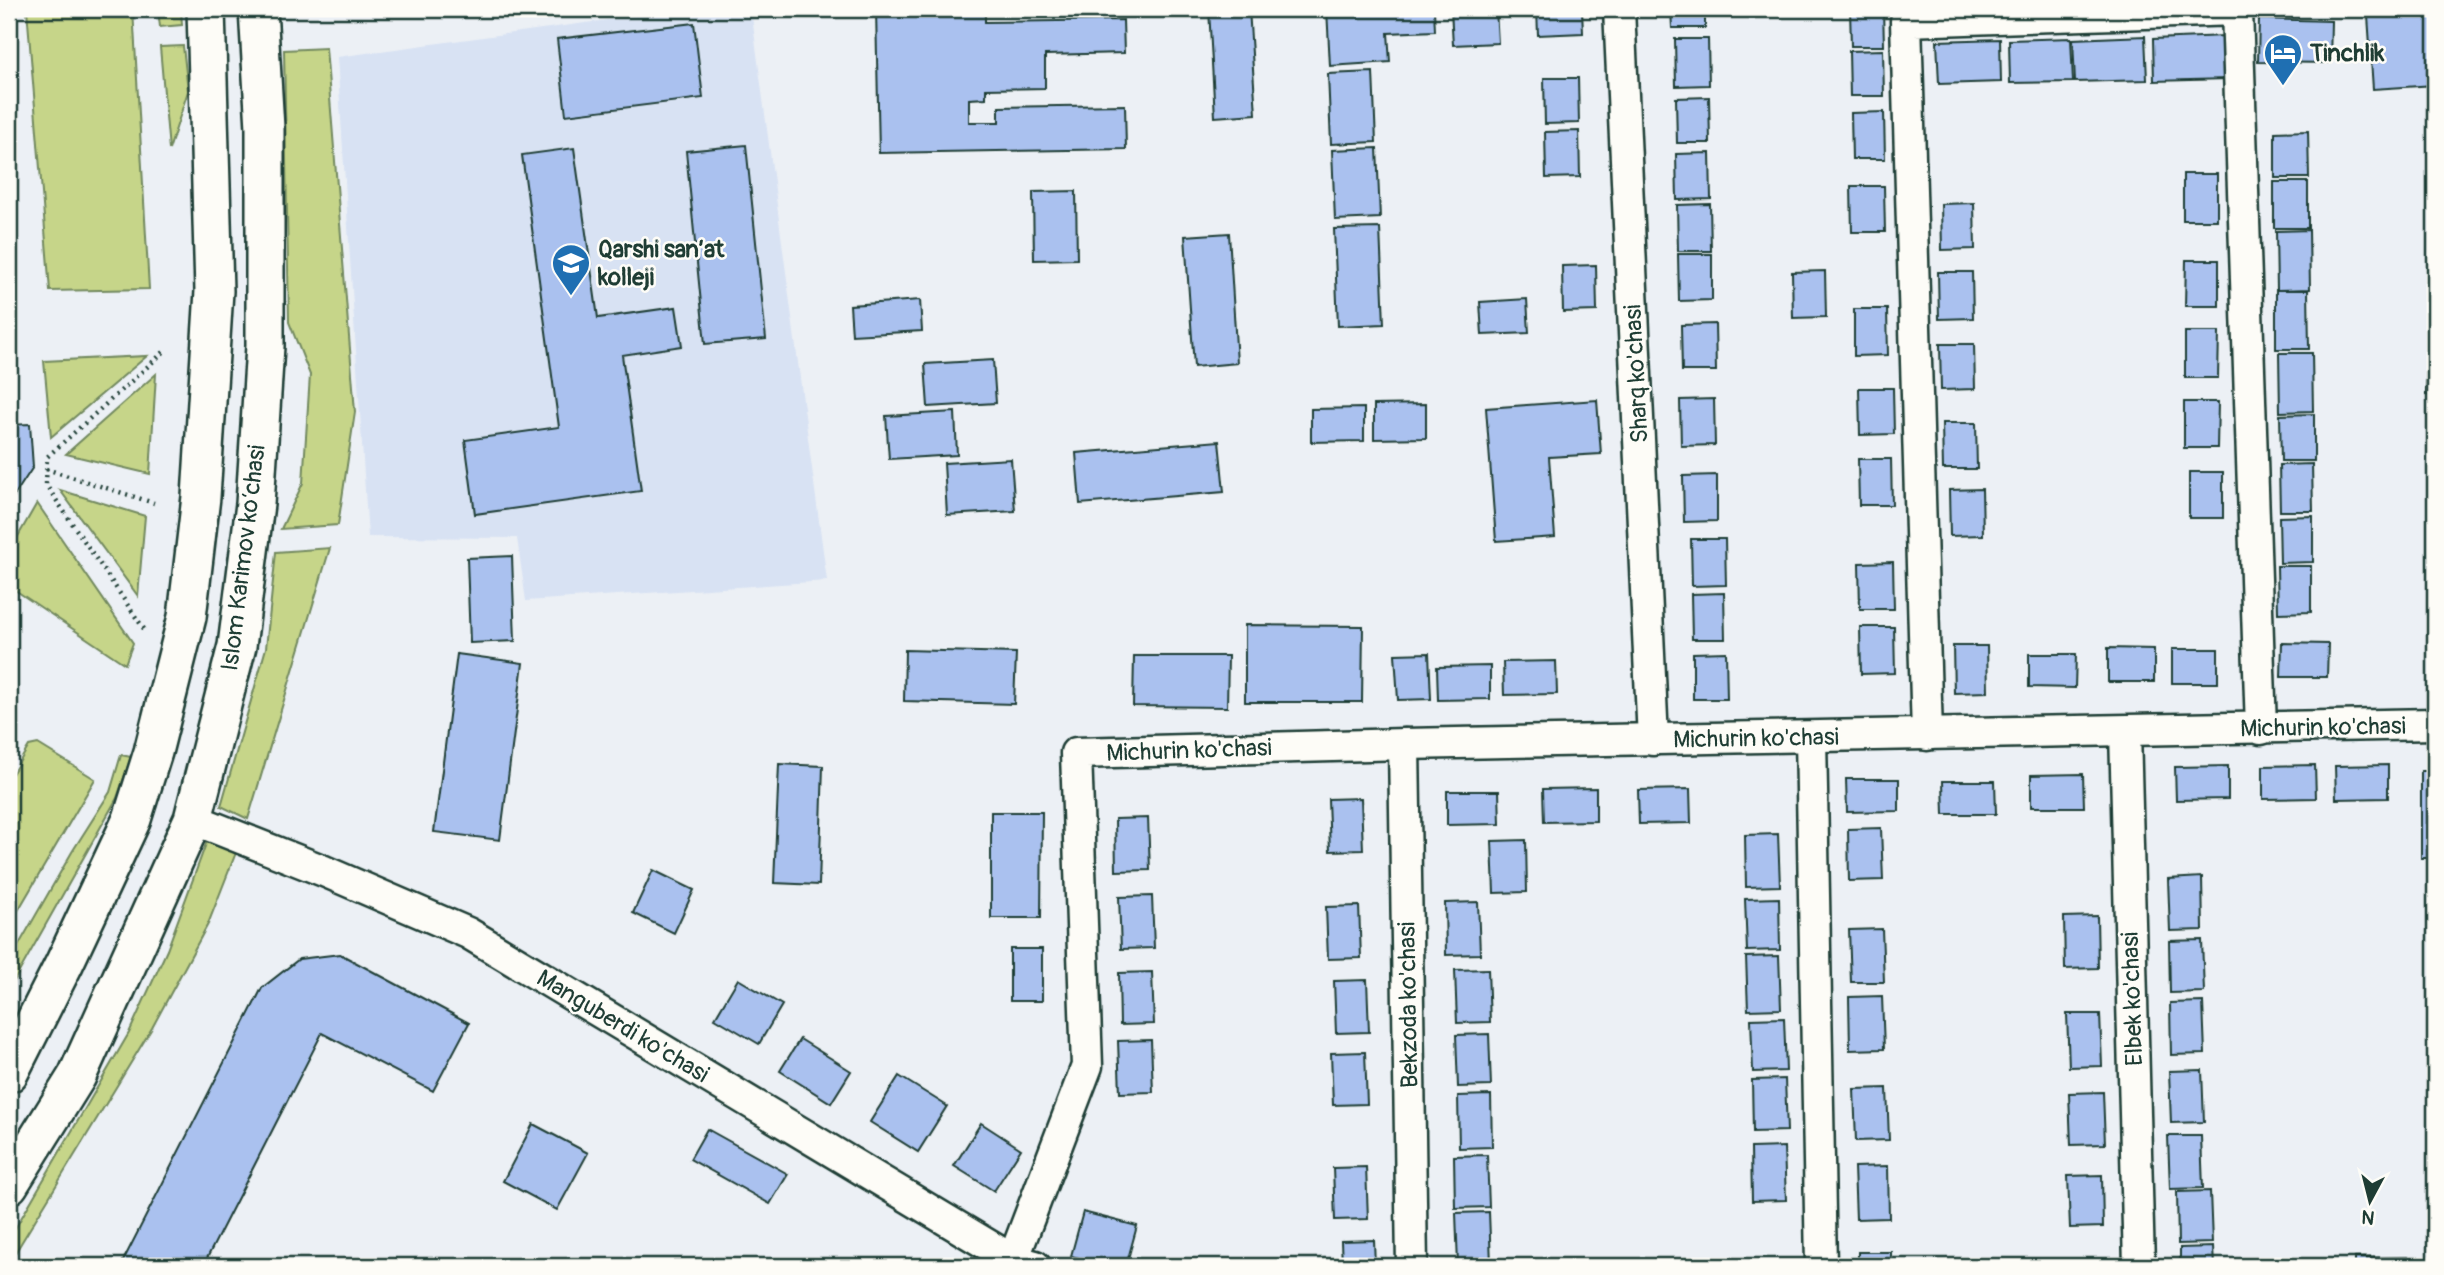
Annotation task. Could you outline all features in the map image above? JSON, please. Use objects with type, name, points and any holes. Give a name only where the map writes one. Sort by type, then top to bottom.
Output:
[{"type":"main road","name":"Islom Karimov ko‘chasi","points":[[9,1073],[132,819],[153,752],[187,617],[203,472],[214,291],[206,9]]},
{"type":"main road","name":"Islom Karimov ko‘chasi","points":[[9,1185],[77,1076],[193,819],[237,646],[255,504],[265,346],[265,128],[258,9]]},
{"type":"street","name":"Sharq ko'chasi","points":[[1619,9],[1653,740]]},
{"type":"street","points":[[1927,735],[1906,20],[2237,10],[2261,729]]},
{"type":"street","name":"Michurin ko'chasi","points":[[1020,1264],[1087,1066],[1076,753],[2435,724]]},
{"type":"street","name":"Elbek ko'chasi","points":[[2124,731],[2139,1266]]},
{"type":"street","points":[[1811,737],[1821,1266]]},
{"type":"street","name":"Bekzoda ko'chasi","points":[[1404,744],[1412,1266]]},
{"type":"street","name":"Manguberdi ko'chasi","points":[[193,819],[324,871],[468,933],[1020,1264]]},
{"type":"path","points":[[144,629],[46,485],[46,469],[47,457],[166,350]]},
{"type":"path","points":[[46,469],[154,503]]},
{"type":"shaded area","name":"Qarshi san’at kolleji","points":[[687,9],[751,9],[827,581],[526,601],[517,538],[368,537],[337,57]]},
{"type":"green space","points":[[27,9],[133,9],[149,289],[50,291]]},
{"type":"green space","points":[[158,9],[181,9],[182,25],[160,27]]},
{"type":"green space","points":[[183,46],[188,91],[169,150],[160,47]]},
{"type":"green space","points":[[326,48],[355,412],[338,525],[281,529],[303,483],[310,375],[289,322],[284,50]]},
{"type":"green space","points":[[147,356],[51,437],[44,361]]},
{"type":"green space","points":[[156,374],[150,474],[66,454]]},
{"type":"green space","points":[[60,490],[145,516],[138,596]]},
{"type":"green space","points":[[37,503],[133,643],[125,664],[9,586],[9,552]]},
{"type":"green space","points":[[330,548],[248,819],[221,806],[266,648],[276,552]]},
{"type":"green space","points":[[38,744],[95,779],[9,926],[9,779],[29,746]]},
{"type":"green space","points":[[121,755],[131,757],[117,798],[9,990],[9,962],[110,792]]},
{"type":"green space","points":[[207,841],[237,850],[208,924],[152,1028],[9,1263],[9,1239],[129,1033],[167,950]]},
{"type":"building","points":[[876,9],[985,9],[985,22],[1123,20],[1124,53],[1045,55],[1045,88],[986,89],[986,98],[969,99],[969,122],[999,122],[999,107],[1125,105],[1126,149],[879,153]]},
{"type":"building","points":[[1209,9],[1249,9],[1256,114],[1215,117]]},
{"type":"building","points":[[1327,9],[1434,9],[1435,31],[1388,33],[1390,62],[1330,66]]},
{"type":"building","points":[[1451,9],[1496,9],[1498,43],[1453,45]]},
{"type":"building","points":[[1537,9],[1582,9],[1583,33],[1538,35]]},
{"type":"building","points":[[1671,9],[1705,9],[1705,28],[1672,28]]},
{"type":"building","points":[[1850,9],[1883,9],[1884,46],[1851,46]]},
{"type":"building","points":[[2435,12],[2435,85],[2373,89],[2368,16]]},
{"type":"building","points":[[2259,19],[2331,21],[2330,63],[2258,62]]},
{"type":"building","points":[[694,23],[703,98],[566,115],[557,39]]},
{"type":"building","points":[[2145,36],[2147,80],[2075,82],[2073,39]]},
{"type":"building","points":[[2225,36],[2227,79],[2154,81],[2153,39]]},
{"type":"building","points":[[2071,38],[2073,82],[2010,83],[2009,40]]},
{"type":"building","points":[[1675,39],[1708,39],[1709,85],[1676,86]]},
{"type":"building","points":[[2000,39],[2001,82],[1939,84],[1937,41]]},
{"type":"building","points":[[1883,50],[1884,96],[1850,96],[1849,51]]},
{"type":"building","points":[[1373,72],[1376,142],[1331,144],[1328,74]]},
{"type":"building","points":[[1544,78],[1578,78],[1579,123],[1545,124]]},
{"type":"building","points":[[1709,97],[1710,143],[1677,143],[1676,98]]},
{"type":"building","points":[[1884,112],[1885,159],[1852,159],[1851,113]]},
{"type":"building","points":[[1579,131],[1580,177],[1546,178],[1545,132]]},
{"type":"building","points":[[2308,131],[2309,178],[2275,178],[2275,132]]},
{"type":"building","points":[[746,145],[766,339],[705,344],[686,151]]},
{"type":"building","points":[[574,148],[598,318],[676,307],[682,346],[622,355],[641,491],[475,514],[465,440],[559,427],[522,155]]},
{"type":"building","points":[[1377,148],[1380,218],[1335,220],[1332,150]]},
{"type":"building","points":[[1710,153],[1711,199],[1677,200],[1676,154]]},
{"type":"building","points":[[2183,174],[2217,174],[2217,220],[2183,220]]},
{"type":"building","points":[[2274,182],[2308,182],[2308,228],[2274,228]]},
{"type":"building","points":[[1851,186],[1884,186],[1885,232],[1852,232]]},
{"type":"building","points":[[1076,191],[1077,259],[1034,260],[1033,192]]},
{"type":"building","points":[[1974,203],[1975,249],[1942,250],[1941,204]]},
{"type":"building","points":[[1710,204],[1711,251],[1678,251],[1677,205]]},
{"type":"building","points":[[1380,228],[1384,324],[1338,326],[1334,229]]},
{"type":"building","points":[[2309,230],[2310,289],[2277,290],[2276,231]]},
{"type":"building","points":[[1229,233],[1237,363],[1194,367],[1185,236]]},
{"type":"building","points":[[1678,254],[1712,254],[1712,300],[1679,301]]},
{"type":"building","points":[[2186,260],[2219,260],[2219,306],[2185,306]]},
{"type":"building","points":[[1596,265],[1597,311],[1563,312],[1562,266]]},
{"type":"building","points":[[1825,271],[1826,317],[1793,318],[1792,272]]},
{"type":"building","points":[[1938,272],[1972,272],[1973,318],[1939,319]]},
{"type":"building","points":[[2276,290],[2308,290],[2309,349],[2276,349]]},
{"type":"building","points":[[1527,299],[1529,333],[1482,335],[1480,302]]},
{"type":"building","points":[[920,300],[922,331],[852,335],[850,305]]},
{"type":"building","points":[[1854,309],[1887,309],[1888,355],[1854,356]]},
{"type":"building","points":[[1715,324],[1716,371],[1682,371],[1681,325]]},
{"type":"building","points":[[2185,332],[2219,332],[2218,378],[2185,378]]},
{"type":"building","points":[[1940,344],[1974,344],[1975,389],[1941,390]]},
{"type":"building","points":[[2279,353],[2312,353],[2313,411],[2280,412]]},
{"type":"building","points":[[2427,355],[2435,355],[2435,396],[2426,395]]},
{"type":"building","points":[[993,360],[996,403],[928,407],[925,364]]},
{"type":"building","points":[[1859,388],[1893,388],[1894,434],[1860,435]]},
{"type":"building","points":[[1714,399],[1715,445],[1681,446],[1680,400]]},
{"type":"building","points":[[1597,400],[1601,454],[1549,457],[1555,537],[1496,541],[1486,408]]},
{"type":"building","points":[[2184,402],[2218,402],[2217,448],[2184,448]]},
{"type":"building","points":[[1426,404],[1426,438],[1374,439],[1374,405]]},
{"type":"building","points":[[1364,408],[1364,441],[1311,442],[1311,409]]},
{"type":"building","points":[[955,412],[957,455],[889,459],[886,416]]},
{"type":"building","points":[[2314,414],[2314,461],[2281,461],[2280,415]]},
{"type":"building","points":[[1942,423],[1976,423],[1977,469],[1943,469]]},
{"type":"building","points":[[30,424],[33,467],[10,502],[9,425]]},
{"type":"building","points":[[1219,441],[1224,492],[1080,504],[1076,453]]},
{"type":"building","points":[[1011,459],[1015,511],[947,515],[944,463]]},
{"type":"building","points":[[1858,459],[1891,459],[1892,505],[1859,505]]},
{"type":"building","points":[[2312,464],[2313,511],[2280,511],[2279,465]]},
{"type":"building","points":[[2189,472],[2223,472],[2223,518],[2189,518]]},
{"type":"building","points":[[1717,475],[1717,521],[1684,522],[1683,476]]},
{"type":"building","points":[[1982,489],[1983,535],[1950,536],[1949,490]]},
{"type":"building","points":[[2313,516],[2313,562],[2280,563],[2279,517]]},
{"type":"building","points":[[1691,539],[1725,539],[1726,585],[1692,586]]},
{"type":"building","points":[[512,556],[515,641],[470,643],[467,558]]},
{"type":"building","points":[[1893,562],[1894,609],[1860,609],[1859,563]]},
{"type":"building","points":[[2277,566],[2311,566],[2311,612],[2278,613]]},
{"type":"building","points":[[1724,593],[1725,639],[1692,639],[1691,594]]},
{"type":"building","points":[[1245,625],[1363,626],[1362,702],[1245,702]]},
{"type":"building","points":[[1860,627],[1894,627],[1895,673],[1861,674]]},
{"type":"building","points":[[2282,643],[2328,644],[2327,677],[2281,677]]},
{"type":"building","points":[[1953,646],[1987,646],[1988,692],[1954,693]]},
{"type":"building","points":[[2108,648],[2154,649],[2154,682],[2108,682]]},
{"type":"building","points":[[2172,649],[2218,649],[2218,683],[2172,683]]},
{"type":"building","points":[[905,650],[1016,653],[1014,704],[904,701]]},
{"type":"building","points":[[1726,652],[1727,699],[1693,699],[1693,653]]},
{"type":"building","points":[[1429,653],[1431,699],[1398,700],[1395,654]]},
{"type":"building","points":[[457,654],[523,663],[500,840],[434,832]]},
{"type":"building","points":[[2029,654],[2076,654],[2075,688],[2029,687]]},
{"type":"building","points":[[1134,656],[1228,656],[1227,707],[1133,706]]},
{"type":"building","points":[[1556,661],[1557,694],[1504,695],[1503,662]]},
{"type":"building","points":[[1490,666],[1490,699],[1438,700],[1437,667]]},
{"type":"building","points":[[779,764],[823,766],[819,885],[774,883]]},
{"type":"building","points":[[2315,765],[2316,798],[2263,799],[2263,766]]},
{"type":"building","points":[[2388,765],[2388,798],[2336,799],[2335,766]]},
{"type":"building","points":[[2228,766],[2228,799],[2176,800],[2175,767]]},
{"type":"building","points":[[2421,771],[2435,771],[2435,858],[2421,858]]},
{"type":"building","points":[[2083,774],[2084,807],[2031,807],[2031,775]]},
{"type":"building","points":[[1846,779],[1899,779],[1899,811],[1847,812]]},
{"type":"building","points":[[1943,781],[1995,781],[1996,814],[1944,814]]},
{"type":"building","points":[[1596,788],[1596,821],[1544,822],[1543,789]]},
{"type":"building","points":[[1690,789],[1691,823],[1639,824],[1638,790]]},
{"type":"building","points":[[1447,791],[1499,791],[1500,824],[1447,825]]},
{"type":"building","points":[[1361,798],[1363,850],[1330,851],[1328,799]]},
{"type":"building","points":[[991,812],[1042,812],[1041,918],[991,918]]},
{"type":"building","points":[[1148,818],[1150,870],[1116,871],[1115,819]]},
{"type":"building","points":[[1881,828],[1883,880],[1849,881],[1848,829]]},
{"type":"building","points":[[1778,834],[1780,886],[1746,887],[1745,835]]},
{"type":"building","points":[[1526,840],[1527,892],[1494,893],[1492,841]]},
{"type":"building","points":[[653,870],[694,890],[674,933],[633,913]]},
{"type":"building","points":[[2202,877],[2203,930],[2170,931],[2168,879]]},
{"type":"building","points":[[1152,896],[1154,948],[1121,949],[1119,897]]},
{"type":"building","points":[[1779,898],[1780,950],[1747,951],[1745,899]]},
{"type":"building","points":[[1478,902],[1480,954],[1446,955],[1445,903]]},
{"type":"building","points":[[1359,906],[1361,958],[1328,959],[1326,907]]},
{"type":"building","points":[[2097,916],[2098,968],[2065,969],[2064,917]]},
{"type":"building","points":[[1882,929],[1884,982],[1851,982],[1849,930]]},
{"type":"building","points":[[2202,940],[2204,992],[2170,993],[2169,941]]},
{"type":"building","points":[[1010,949],[1042,949],[1042,1001],[1010,1001]]},
{"type":"building","points":[[340,954],[469,1023],[433,1091],[322,1033],[203,1266],[132,1266],[123,1261],[262,988],[299,959]]},
{"type":"building","points":[[1779,956],[1781,1009],[1748,1010],[1746,957]]},
{"type":"building","points":[[1488,969],[1490,1022],[1457,1023],[1455,970]]},
{"type":"building","points":[[1152,972],[1154,1024],[1120,1025],[1119,973]]},
{"type":"building","points":[[738,979],[782,1005],[759,1044],[715,1018]]},
{"type":"building","points":[[1367,980],[1369,1032],[1336,1033],[1334,981]]},
{"type":"building","points":[[1882,996],[1884,1049],[1850,1050],[1849,997]]},
{"type":"building","points":[[2203,1002],[2205,1054],[2171,1055],[2170,1003]]},
{"type":"building","points":[[2067,1014],[2100,1014],[2102,1066],[2069,1067]]},
{"type":"building","points":[[1784,1018],[1786,1071],[1753,1072],[1751,1019]]},
{"type":"building","points":[[1489,1034],[1491,1086],[1458,1087],[1456,1035]]},
{"type":"building","points":[[800,1039],[851,1071],[831,1103],[780,1071]]},
{"type":"building","points":[[1151,1040],[1153,1092],[1120,1093],[1118,1041]]},
{"type":"building","points":[[1365,1052],[1367,1104],[1333,1105],[1331,1053]]},
{"type":"building","points":[[2202,1070],[2204,1122],[2171,1123],[2169,1071]]},
{"type":"building","points":[[899,1076],[947,1106],[918,1152],[870,1122]]},
{"type":"building","points":[[1785,1079],[1787,1131],[1753,1132],[1752,1080]]},
{"type":"building","points":[[1887,1088],[1889,1140],[1856,1141],[1854,1089]]},
{"type":"building","points":[[2103,1092],[2105,1144],[2071,1145],[2069,1093]]},
{"type":"building","points":[[1491,1095],[1492,1147],[1459,1148],[1458,1096]]},
{"type":"building","points":[[981,1123],[1021,1149],[994,1191],[954,1166]]},
{"type":"building","points":[[533,1124],[588,1153],[557,1210],[503,1181]]},
{"type":"building","points":[[707,1129],[788,1174],[770,1204],[690,1159]]},
{"type":"building","points":[[2168,1136],[2201,1136],[2203,1188],[2170,1189]]},
{"type":"building","points":[[1784,1147],[1786,1200],[1752,1201],[1751,1148]]},
{"type":"building","points":[[1487,1155],[1489,1207],[1455,1208],[1454,1156]]},
{"type":"building","points":[[1888,1166],[1889,1218],[1856,1219],[1854,1167]]},
{"type":"building","points":[[1366,1167],[1368,1219],[1335,1220],[1333,1168]]},
{"type":"building","points":[[2102,1175],[2103,1227],[2070,1228],[2068,1176]]},
{"type":"building","points":[[2210,1191],[2212,1243],[2178,1244],[2177,1192]]},
{"type":"building","points":[[1083,1212],[1137,1226],[1126,1266],[1111,1266],[1071,1256]]},
{"type":"building","points":[[1489,1212],[1491,1264],[1458,1265],[1456,1213]]},
{"type":"building","points":[[1374,1240],[1375,1266],[1342,1266],[1341,1241]]},
{"type":"building","points":[[2213,1247],[2214,1266],[2180,1266],[2180,1248]]},
{"type":"building","points":[[1858,1252],[1891,1252],[1891,1266],[1858,1266]]},
{"type":"building","points":[[2408,1257],[2408,1266],[2355,1266],[2355,1258]]},
{"type":"building","points":[[2103,1259],[2103,1266],[2070,1266],[2069,1260]]},
{"type":"place","name":"Tinchlik","points":[[2283,87]]},
{"type":"place","name":"Qarshi san’at kolleji","points":[[571,297]]}]
